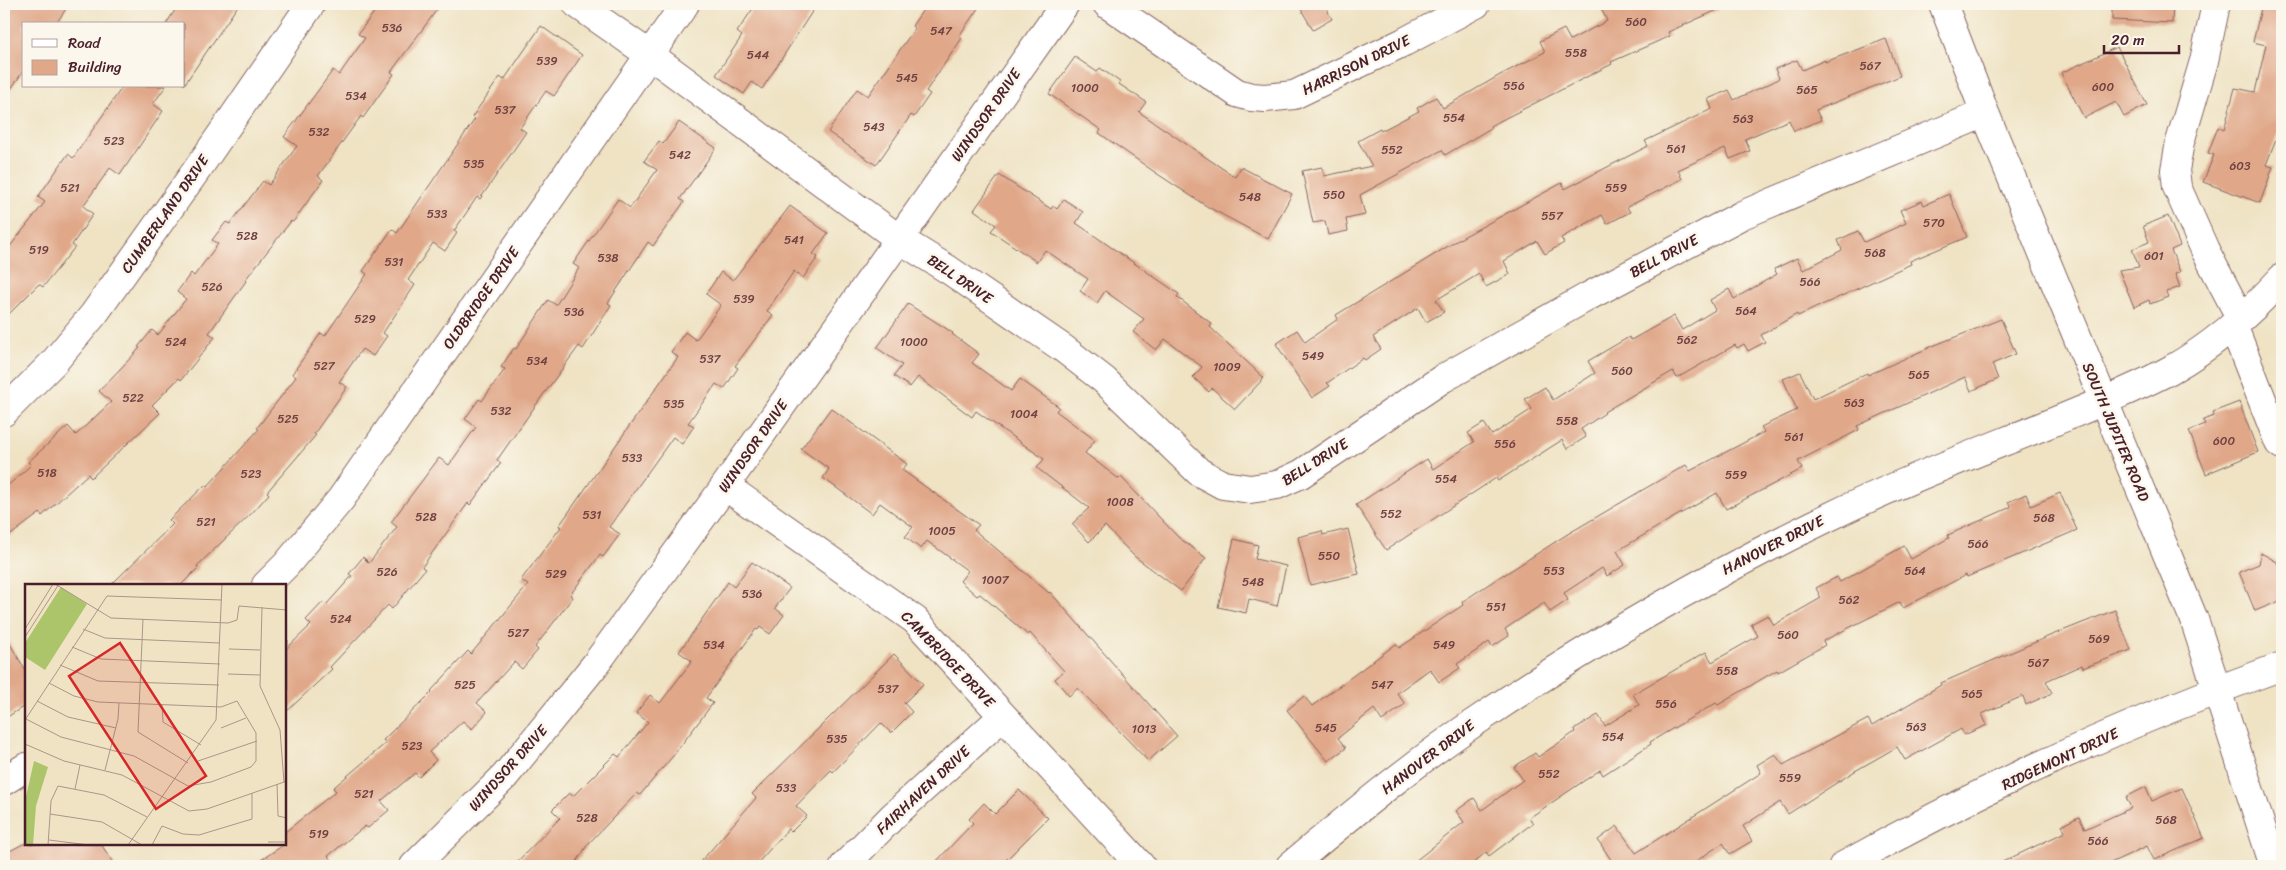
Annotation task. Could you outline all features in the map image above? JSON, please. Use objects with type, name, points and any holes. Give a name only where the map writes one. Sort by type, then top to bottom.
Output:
[{"type":"street","name":"CUMBERLAND DRIVE","points":[[4,412],[54,362],[94,314],[311,4]]},
{"type":"street","name":"BELL DRIVE","points":[[577,4],[650,55],[899,239],[949,270],[1064,349],[1104,380],[1200,472],[1223,484],[1250,489],[1277,486],[1301,474],[1442,379],[1589,296],[1742,215],[1985,113]]},
{"type":"street","name":"OLDBRIDGE DRIVE","points":[[267,584],[286,565],[341,499],[686,4]]},
{"type":"street","name":"WINDSOR DRIVE","points":[[414,866],[505,776],[542,733],[595,665],[725,486],[1065,4]]},
{"type":"street","name":"HARRISON DRIVE","points":[[1107,4],[1237,93],[1265,98],[1294,95],[1404,42],[1476,4]]},
{"type":"street","name":"SOUTH JUPITER ROAD","points":[[1943,4],[1985,113],[2195,622],[2274,866]]},
{"type":"street","points":[[2216,4],[2204,61],[2180,142],[2175,170],[2178,187],[2237,322],[2279,443],[2282,445]]},
{"type":"street","name":"HANOVER DRIVE","points":[[1290,866],[1390,785],[1482,717],[1602,639],[1701,582],[1829,517],[1898,485],[2103,401],[2171,369],[2237,322],[2282,278]]},
{"type":"street","name":"CAMBRIDGE DRIVE","points":[[725,486],[914,620],[1141,866]]},
{"type":"street","name":"RIDGEMONT DRIVE","points":[[1844,866],[1898,836],[2064,755],[2217,690],[2282,666]]},
{"type":"street","name":"FAIRHAVEN DRIVE","points":[[844,866],[894,816],[1003,716]]},
{"type":"street","points":[[4,781],[25,768]]},
{"type":"building","points":[[4,4],[69,4],[57,22],[22,22],[22,73],[4,99]]},
{"type":"building","points":[[179,4],[239,4],[185,84],[185,22],[167,22]]},
{"type":"building","points":[[380,4],[441,4],[391,72],[394,74],[363,118],[361,116],[318,176],[323,180],[293,222],[291,221],[245,280],[209,333],[215,337],[181,380],[179,378],[152,405],[160,413],[91,478],[88,474],[42,516],[40,513],[4,540],[4,489],[31,465],[28,462],[68,426],[76,435],[111,402],[99,391],[140,348],[138,347],[152,330],[158,335],[186,299],[177,292],[191,273],[194,276],[218,244],[212,240],[226,222],[230,224],[263,181],[269,185],[297,146],[284,137],[333,70],[339,75],[365,38],[358,34]]},
{"type":"building","points":[[756,4],[817,4],[762,89],[752,82],[744,94],[716,75],[742,36],[737,32]]},
{"type":"building","points":[[927,4],[981,4],[959,36],[962,38],[926,91],[930,94],[914,117],[911,115],[876,165],[828,132],[857,89],[868,96],[915,28],[912,26]]},
{"type":"building","points":[[1298,4],[1324,4],[1332,19],[1313,30]]},
{"type":"building","points":[[1599,4],[1731,4],[1668,32],[1670,36],[1611,62],[1612,64],[1490,126],[1491,128],[1445,155],[1442,150],[1360,195],[1365,215],[1346,219],[1348,231],[1328,235],[1325,221],[1313,223],[1302,171],[1322,167],[1324,176],[1372,166],[1358,141],[1419,111],[1417,108],[1436,97],[1443,108],[1545,52],[1540,41],[1564,29],[1570,40],[1607,21]]},
{"type":"building","points":[[2112,4],[2173,4],[2172,23],[2112,20]]},
{"type":"building","points":[[2262,4],[2282,4],[2282,123],[2266,165],[2273,167],[2260,203],[2203,182],[2214,155],[2208,153],[2218,127],[2224,130],[2235,88],[2255,92],[2266,45],[2253,42]]},
{"type":"building","points":[[541,26],[582,55],[554,96],[546,91],[520,128],[526,132],[480,199],[477,197],[454,231],[457,233],[445,251],[433,243],[408,280],[415,285],[383,333],[387,336],[373,356],[362,349],[339,382],[347,387],[314,434],[316,435],[267,492],[269,494],[197,566],[198,568],[182,584],[112,584],[173,524],[169,520],[205,485],[207,487],[259,429],[257,428],[296,377],[292,374],[321,333],[325,336],[367,274],[363,271],[392,229],[397,233],[475,119],[472,117],[500,77],[504,80]]},
{"type":"building","points":[[1886,39],[1900,76],[1816,110],[1821,120],[1794,131],[1789,120],[1745,139],[1750,151],[1730,159],[1725,148],[1678,170],[1682,179],[1627,207],[1630,212],[1607,224],[1602,215],[1561,238],[1564,243],[1545,254],[1537,241],[1504,261],[1510,274],[1486,287],[1479,274],[1436,300],[1444,312],[1426,322],[1418,308],[1373,337],[1381,349],[1365,360],[1363,358],[1327,383],[1330,386],[1312,398],[1276,344],[1297,330],[1305,342],[1338,319],[1336,315],[1463,237],[1562,183],[1565,189],[1648,146],[1645,141],[1712,109],[1708,99],[1729,90],[1734,100],[1773,82],[1779,78],[1775,69],[1797,60],[1802,70]]},
{"type":"building","points":[[2117,47],[2147,105],[2124,117],[2116,102],[2084,118],[2061,73]]},
{"type":"building","points":[[1075,57],[1097,72],[1100,68],[1120,82],[1119,84],[1146,102],[1139,112],[1235,177],[1241,167],[1292,194],[1268,239],[1208,207],[1156,173],[1099,133],[1101,130],[1049,94]]},
{"type":"building","points":[[122,88],[165,88],[153,104],[163,111],[120,175],[110,168],[83,206],[93,214],[72,245],[75,247],[43,287],[39,284],[4,319],[4,254],[45,202],[38,197],[68,154],[73,158]]},
{"type":"building","points":[[679,122],[716,148],[680,199],[684,202],[653,246],[648,242],[608,303],[611,305],[583,349],[579,346],[543,395],[497,460],[501,463],[470,505],[468,503],[422,567],[425,569],[392,609],[388,605],[330,667],[332,669],[286,712],[286,649],[311,625],[306,620],[323,602],[326,605],[352,576],[349,574],[363,557],[369,563],[397,527],[391,522],[439,458],[449,465],[476,427],[465,419],[479,399],[482,401],[505,369],[501,367],[514,348],[516,349],[548,300],[556,305],[579,268],[573,264],[618,199],[630,208],[657,170],[644,161],[659,141],[663,144]]},
{"type":"building","points":[[999,175],[1051,209],[1053,206],[1057,209],[1064,199],[1083,212],[1076,223],[1179,294],[1177,297],[1212,324],[1210,327],[1264,378],[1235,409],[1212,388],[1209,392],[1193,377],[1202,367],[1165,339],[1156,350],[1133,332],[1144,319],[1105,291],[1097,303],[1080,291],[1088,279],[1045,250],[1037,262],[991,231],[996,225],[974,210]]},
{"type":"building","points":[[1949,194],[1967,237],[1910,261],[1911,264],[1798,316],[1797,314],[1761,335],[1765,342],[1748,351],[1744,344],[1737,348],[1735,345],[1677,378],[1673,371],[1604,412],[1581,429],[1586,437],[1567,449],[1562,440],[1498,481],[1496,478],[1386,550],[1356,505],[1427,459],[1433,469],[1474,442],[1468,433],[1484,423],[1492,435],[1532,409],[1525,399],[1545,387],[1553,400],[1595,373],[1588,361],[1629,337],[1631,340],[1674,316],[1682,330],[1715,310],[1710,300],[1729,289],[1734,299],[1777,274],[1774,269],[1797,258],[1803,270],[1842,250],[1838,240],[1858,231],[1864,242],[1906,223],[1900,210],[1922,201],[1924,205]]},
{"type":"building","points":[[790,206],[828,233],[813,254],[818,257],[803,278],[794,271],[767,311],[773,315],[735,366],[738,368],[724,389],[716,384],[688,423],[694,426],[682,444],[673,437],[609,527],[620,534],[603,557],[600,555],[570,595],[573,597],[535,647],[538,650],[522,669],[514,662],[477,703],[487,712],[472,729],[463,721],[429,752],[436,760],[419,777],[415,773],[381,801],[389,810],[368,828],[365,826],[328,856],[337,866],[252,866],[286,845],[286,831],[336,791],[333,788],[386,743],[383,740],[432,692],[468,651],[471,654],[528,585],[521,580],[561,527],[559,526],[678,357],[671,352],[685,332],[696,340],[721,305],[706,294],[721,272],[733,280]]},
{"type":"building","points":[[2168,216],[2180,246],[2171,250],[2180,272],[2175,274],[2180,287],[2166,292],[2168,297],[2150,304],[2149,300],[2134,307],[2119,270],[2139,267],[2132,249],[2149,242],[2143,226]]},
{"type":"building","points":[[908,304],[953,333],[979,354],[972,363],[1011,391],[1020,379],[1059,407],[1056,411],[1095,440],[1085,453],[1119,479],[1121,477],[1178,537],[1206,558],[1181,591],[1134,556],[1105,526],[1089,542],[1072,524],[1089,508],[1037,468],[1044,459],[976,411],[972,417],[918,377],[910,387],[894,376],[902,365],[877,348]]},
{"type":"building","points":[[2001,319],[2016,354],[1992,364],[1998,379],[1971,391],[1965,377],[1857,426],[1859,430],[1798,461],[1802,469],[1726,509],[1717,493],[1671,519],[1617,551],[1625,565],[1607,576],[1602,568],[1564,593],[1568,600],[1550,612],[1544,603],[1505,629],[1509,636],[1492,647],[1489,642],[1457,664],[1460,668],[1439,682],[1430,669],[1397,693],[1405,704],[1382,721],[1374,709],[1338,738],[1346,748],[1328,761],[1287,710],[1304,696],[1312,706],[1396,644],[1399,648],[1463,605],[1462,602],[1504,574],[1639,492],[1686,465],[1690,471],[1764,432],[1761,427],[1797,410],[1783,379],[1800,372],[1813,399],[1867,373],[1868,375],[1935,345]]},
{"type":"building","points":[[2239,402],[2258,452],[2206,474],[2189,431],[2205,424],[2203,420],[2214,416],[2213,412]]},
{"type":"building","points":[[831,408],[907,464],[902,470],[979,525],[974,530],[1050,592],[1177,736],[1148,761],[1078,688],[1069,696],[1055,679],[1064,671],[1030,633],[1028,635],[980,594],[977,596],[960,581],[968,571],[927,541],[921,549],[905,537],[913,527],[880,503],[872,514],[823,478],[829,469],[801,449]]},
{"type":"building","points":[[2060,493],[2077,530],[1967,577],[1966,575],[1903,608],[1900,602],[1823,641],[1825,645],[1778,672],[1777,670],[1718,705],[1716,703],[1650,742],[1651,744],[1603,775],[1600,770],[1529,818],[1533,823],[1489,856],[1486,852],[1470,866],[1409,866],[1464,822],[1456,811],[1474,798],[1482,810],[1523,780],[1514,767],[1535,753],[1538,757],[1575,732],[1574,729],[1598,715],[1605,726],[1639,705],[1633,694],[1706,652],[1712,662],[1758,636],[1751,624],[1768,615],[1774,625],[1821,598],[1816,588],[1837,577],[1840,582],[1904,546],[1911,559],[1949,538],[1948,535],[2011,507],[2008,502],[2026,494],[2031,506]]},
{"type":"building","points":[[1348,529],[1359,574],[1310,585],[1298,537],[1322,531],[1323,535]]},
{"type":"building","points":[[1234,539],[1258,545],[1255,559],[1286,566],[1277,606],[1249,599],[1246,613],[1218,607]]},
{"type":"building","points":[[2261,553],[2277,562],[2282,575],[2282,600],[2255,611],[2239,572],[2259,564]]},
{"type":"building","points":[[752,562],[790,588],[775,608],[784,615],[770,634],[760,627],[758,630],[756,629],[706,698],[713,703],[673,756],[640,795],[637,793],[588,844],[574,866],[513,866],[560,818],[552,810],[569,793],[573,796],[615,754],[619,757],[648,722],[636,713],[650,695],[660,703],[692,661],[679,652],[728,582],[734,587]]},
{"type":"building","points":[[2115,610],[2131,650],[2083,668],[2082,665],[2046,681],[2052,693],[2026,705],[2023,696],[1982,714],[1987,725],[1964,735],[1961,729],[1905,760],[1897,747],[1855,771],[1788,814],[1780,802],[1743,826],[1752,841],[1730,854],[1723,843],[1689,866],[1615,866],[1598,840],[1617,826],[1636,853],[1761,773],[1757,765],[1775,754],[1783,765],[1868,719],[1872,726],[1941,685],[1941,683]]},
{"type":"building","points":[[4,634],[25,669],[25,706],[4,719]]},
{"type":"building","points":[[894,654],[923,684],[904,703],[912,712],[891,733],[881,723],[833,772],[831,770],[796,806],[807,816],[791,832],[788,829],[755,866],[697,866],[756,798],[752,794]]},
{"type":"building","points":[[2146,787],[2152,801],[2182,788],[2204,838],[2154,860],[2147,846],[2104,866],[1994,866],[2065,832],[2062,825],[2079,817],[2085,829],[2131,808],[2126,797]]},
{"type":"building","points":[[1019,790],[1048,818],[1000,866],[932,866],[973,823],[969,819],[984,803],[995,814]]},
{"type":"building","points":[[23,844],[102,845],[115,866],[4,866],[4,854]]}]
